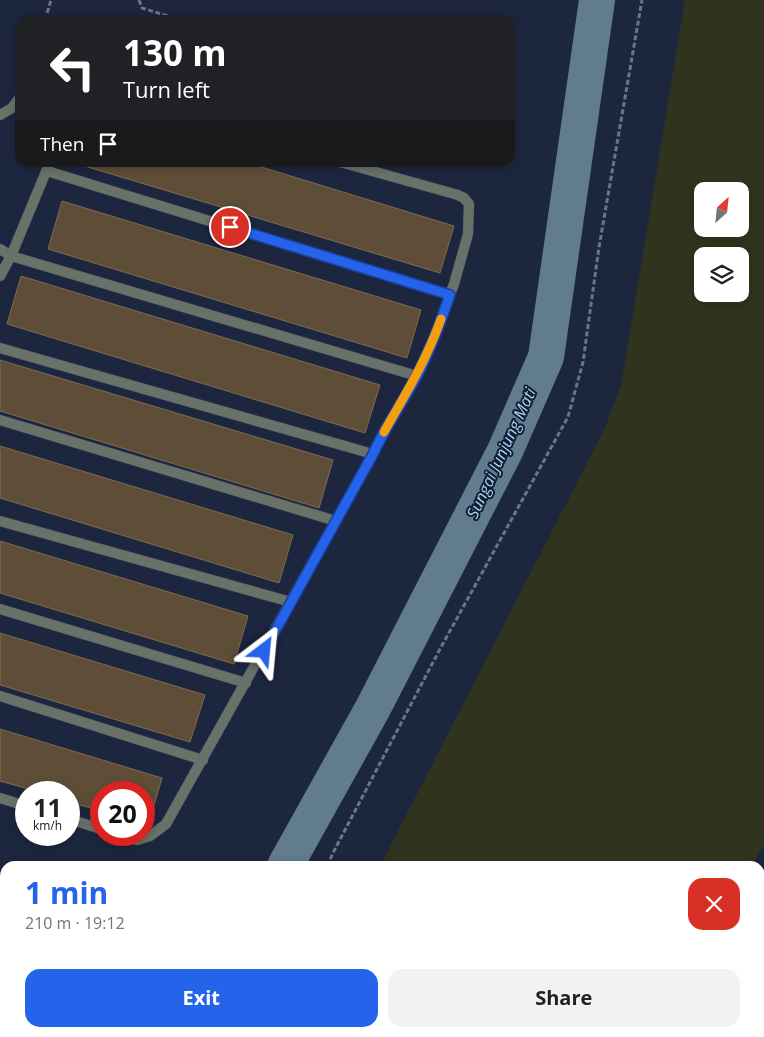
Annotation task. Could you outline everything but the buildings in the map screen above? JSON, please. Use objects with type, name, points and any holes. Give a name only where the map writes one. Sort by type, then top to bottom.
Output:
[{"type":"lane","points":[[0,115],[12,108],[15,104]]},
{"type":"lane","points":[[0,276],[11,256],[49,167],[450,295]]},
{"type":"lane","points":[[155,832],[166,824],[203,760],[383,433],[417,376],[450,295],[468,234],[468,204],[464,198],[358,167]]},
{"type":"lane","points":[[0,249],[11,256],[417,376]]},
{"type":"lane","points":[[0,348],[373,454]]},
{"type":"lane","points":[[0,420],[336,521]]},
{"type":"lane","points":[[0,521],[291,602]]},
{"type":"lane","points":[[0,609],[246,683]]},
{"type":"lane","points":[[0,696],[203,760]]},
{"type":"lane","points":[[0,798],[15,803]]},
{"type":"path","points":[[46,15],[51,0]]},
{"type":"path","points":[[139,0],[142,8],[164,15]]},
{"type":"path","points":[[329,861],[440,649],[568,418],[584,362],[599,248],[642,0]]},
{"type":"green space","points":[[685,0],[764,0],[764,845],[755,861],[383,861],[604,430],[621,385]]},
{"type":"waterway","name":"Sungai Junjung Mati","points":[[288,861],[373,708],[505,451],[546,357],[597,0]]},
{"type":"slow traffic","points":[[384,432],[417,376],[441,319]]},
{"type":"route","points":[[230,227],[450,295],[417,376],[383,433],[264,651]]}]
